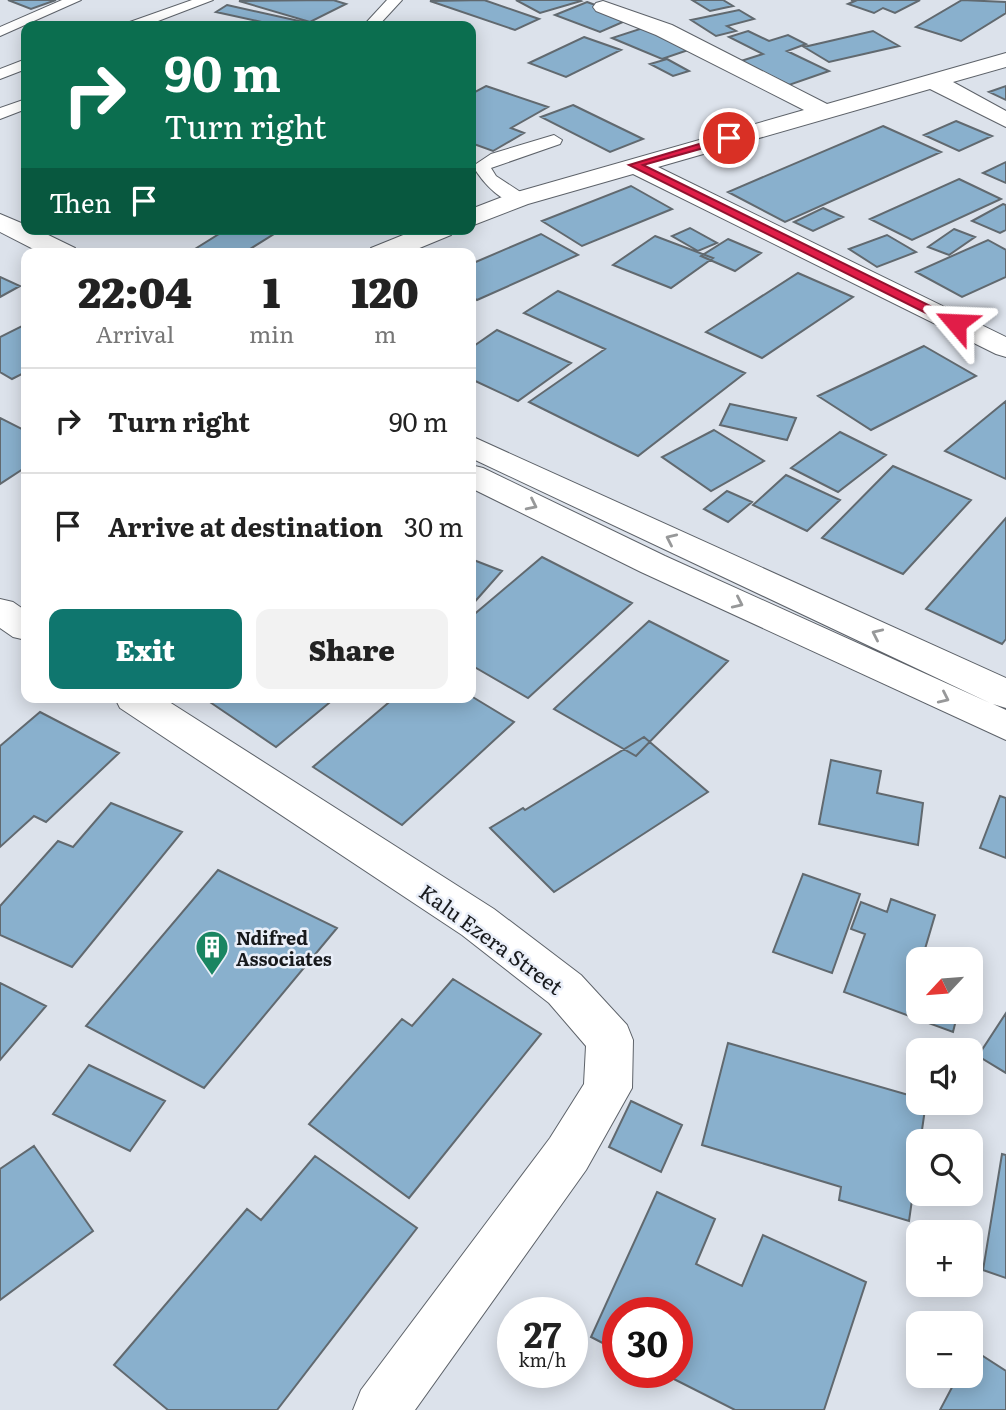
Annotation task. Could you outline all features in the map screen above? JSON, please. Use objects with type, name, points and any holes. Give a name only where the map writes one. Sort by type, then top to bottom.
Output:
[{"type":"street","points":[[603,7],[664,30],[823,111]]},
{"type":"street","points":[[476,216],[519,199],[634,165],[1006,60]]},
{"type":"street","points":[[931,80],[1006,120]]},
{"type":"street","points":[[634,165],[1006,348]]},
{"type":"street","points":[[0,222],[21,232]]},
{"type":"street","points":[[26,235],[53,248]]},
{"type":"street","points":[[396,248],[427,235]]},
{"type":"street","points":[[0,249],[21,260]]},
{"type":"street","points":[[476,448],[1006,694]]},
{"type":"street","points":[[476,477],[653,564],[1006,726]]},
{"type":"street","points":[[0,611],[21,625]]},
{"type":"street","name":"Kalu Ezera Street","points":[[142,703],[478,922],[565,989],[610,1040],[608,1088],[568,1154],[381,1410]]},
{"type":"lane","points":[[25,21],[74,0]]},
{"type":"lane","points":[[146,21],[206,0]]},
{"type":"lane","points":[[375,21],[395,0]]},
{"type":"lane","points":[[0,32],[21,23]]},
{"type":"lane","points":[[0,74],[21,66]]},
{"type":"lane","points":[[0,114],[21,106]]},
{"type":"lane","points":[[519,199],[489,179],[482,166],[497,158],[554,140]]},
{"type":"building","points":[[8,0],[56,0],[31,9]]},
{"type":"building","points":[[333,0],[346,4],[312,21],[307,21],[239,1]]},
{"type":"building","points":[[484,0],[539,19],[515,30],[430,1]]},
{"type":"building","points":[[516,0],[579,0],[581,1],[540,13]]},
{"type":"building","points":[[692,0],[723,0],[733,6],[710,11]]},
{"type":"building","points":[[851,0],[920,0],[895,13],[883,8],[874,13],[848,4],[855,1]]},
{"type":"building","points":[[962,0],[1006,2],[1006,13],[961,41],[916,27]]},
{"type":"building","points":[[587,2],[632,18],[600,32],[555,15]]},
{"type":"building","points":[[227,5],[299,21],[257,21],[216,12]]},
{"type":"building","points":[[739,10],[754,19],[727,26],[736,31],[716,36],[691,20]]},
{"type":"building","points":[[649,26],[694,48],[662,59],[612,38]]},
{"type":"building","points":[[748,31],[769,41],[788,35],[806,44],[787,51],[829,71],[789,85],[741,61],[763,54],[729,37]]},
{"type":"building","points":[[873,31],[899,46],[829,62],[804,47]]},
{"type":"building","points":[[584,37],[621,50],[566,77],[529,63]]},
{"type":"building","points":[[667,59],[689,71],[673,76],[650,64]]},
{"type":"building","points":[[486,86],[548,107],[511,128],[524,133],[493,151],[476,145],[476,91]]},
{"type":"building","points":[[1006,86],[1006,100],[989,92]]},
{"type":"building","points":[[573,105],[643,139],[610,152],[541,117]]},
{"type":"building","points":[[956,121],[992,136],[959,151],[924,135]]},
{"type":"building","points":[[883,126],[941,152],[785,222],[728,192]]},
{"type":"building","points":[[1006,162],[1006,183],[983,173]]},
{"type":"building","points":[[959,179],[1001,199],[912,240],[870,219]]},
{"type":"building","points":[[631,186],[672,209],[582,246],[542,221]]},
{"type":"building","points":[[1003,204],[1006,205],[1006,230],[1000,233],[972,221]]},
{"type":"building","points":[[823,208],[843,217],[813,231],[794,222]]},
{"type":"building","points":[[690,228],[717,243],[698,251],[672,236]]},
{"type":"building","points":[[954,229],[975,237],[949,255],[928,247]]},
{"type":"building","points":[[541,234],[578,255],[477,300],[476,262]]},
{"type":"building","points":[[217,235],[272,235],[252,248],[197,248]]},
{"type":"building","points":[[887,235],[916,252],[877,267],[849,249]]},
{"type":"building","points":[[655,236],[713,258],[671,288],[613,265]]},
{"type":"building","points":[[728,239],[761,253],[735,271],[701,256]]},
{"type":"building","points":[[988,240],[1006,250],[1006,277],[962,297],[916,272]]},
{"type":"building","points":[[798,273],[853,297],[762,358],[706,332]]},
{"type":"building","points":[[0,277],[20,286],[0,297]]},
{"type":"building","points":[[558,291],[745,373],[638,456],[529,402],[605,349],[524,313]]},
{"type":"building","points":[[21,326],[21,374],[12,379],[0,372],[0,337]]},
{"type":"building","points":[[497,330],[571,363],[518,401],[476,381],[476,345]]},
{"type":"building","points":[[924,346],[976,376],[871,430],[818,396]]},
{"type":"building","points":[[1006,401],[1006,479],[945,451]]},
{"type":"building","points":[[730,404],[796,418],[787,440],[720,425]]},
{"type":"building","points":[[0,418],[21,428],[21,470],[0,484]]},
{"type":"building","points":[[714,430],[764,461],[711,491],[662,457]]},
{"type":"building","points":[[840,432],[886,455],[838,492],[791,468]]},
{"type":"building","points":[[893,466],[971,500],[903,574],[822,538]]},
{"type":"building","points":[[786,475],[840,500],[807,531],[753,505]]},
{"type":"building","points":[[727,491],[752,502],[728,522],[704,509]]},
{"type":"building","points":[[1006,518],[1006,639],[1002,644],[926,609]]},
{"type":"building","points":[[542,557],[632,603],[528,698],[476,668],[476,613]]},
{"type":"building","points":[[476,561],[502,571],[476,600]]},
{"type":"building","points":[[649,621],[728,661],[636,756],[554,709]]},
{"type":"building","points":[[476,699],[514,722],[402,825],[313,767],[388,703],[476,703]]},
{"type":"building","points":[[211,703],[329,703],[276,747]]},
{"type":"building","points":[[40,712],[119,753],[46,822],[34,816],[0,847],[0,746]]},
{"type":"building","points":[[644,737],[708,792],[554,892],[490,828],[523,808],[525,810]]},
{"type":"building","points":[[831,760],[881,771],[877,793],[923,803],[918,845],[819,824]]},
{"type":"building","points":[[1000,796],[1006,798],[1006,858],[980,848]]},
{"type":"building","points":[[111,803],[182,832],[72,967],[0,935],[0,906],[58,841],[73,847]]},
{"type":"building","name":"Ndifred Associates","points":[[218,870],[337,928],[204,1088],[86,1026]]},
{"type":"building","points":[[803,874],[860,894],[832,973],[773,952]]},
{"type":"building","points":[[891,899],[935,915],[926,947],[906,947],[906,1015],[844,992],[865,934],[851,929],[861,902],[887,912]]},
{"type":"building","points":[[453,979],[541,1034],[409,1198],[309,1124],[402,1019],[412,1026]]},
{"type":"building","points":[[0,983],[46,1006],[0,1060]]},
{"type":"building","points":[[1006,1013],[1006,1073],[983,1059],[983,1048]]},
{"type":"building","points":[[931,1024],[955,1024],[953,1032]]},
{"type":"building","points":[[728,1043],[906,1094],[906,1115],[924,1115],[922,1129],[906,1129],[906,1206],[911,1206],[909,1220],[839,1200],[841,1187],[702,1145]]},
{"type":"building","points":[[89,1065],[165,1101],[130,1151],[53,1114]]},
{"type":"building","points":[[631,1101],[682,1125],[661,1172],[609,1147]]},
{"type":"building","points":[[34,1146],[93,1231],[0,1300],[0,1169]]},
{"type":"building","points":[[1002,1154],[1006,1155],[1006,1278],[983,1270]]},
{"type":"building","points":[[315,1156],[417,1228],[277,1410],[168,1410],[114,1365],[247,1209],[261,1220]]},
{"type":"building","points":[[657,1192],[715,1219],[696,1264],[742,1286],[763,1235],[866,1282],[824,1410],[735,1410],[692,1388],[693,1297],[609,1297]]},
{"type":"building","points":[[602,1313],[602,1343],[591,1337]]},
{"type":"building","points":[[983,1356],[1006,1371],[1006,1410],[940,1410],[952,1388],[983,1388]]},
{"type":"place","name":"Ndifred Associates","points":[[212,977]]},
{"type":"route","points":[[729,138],[634,165],[956,323]]}]
